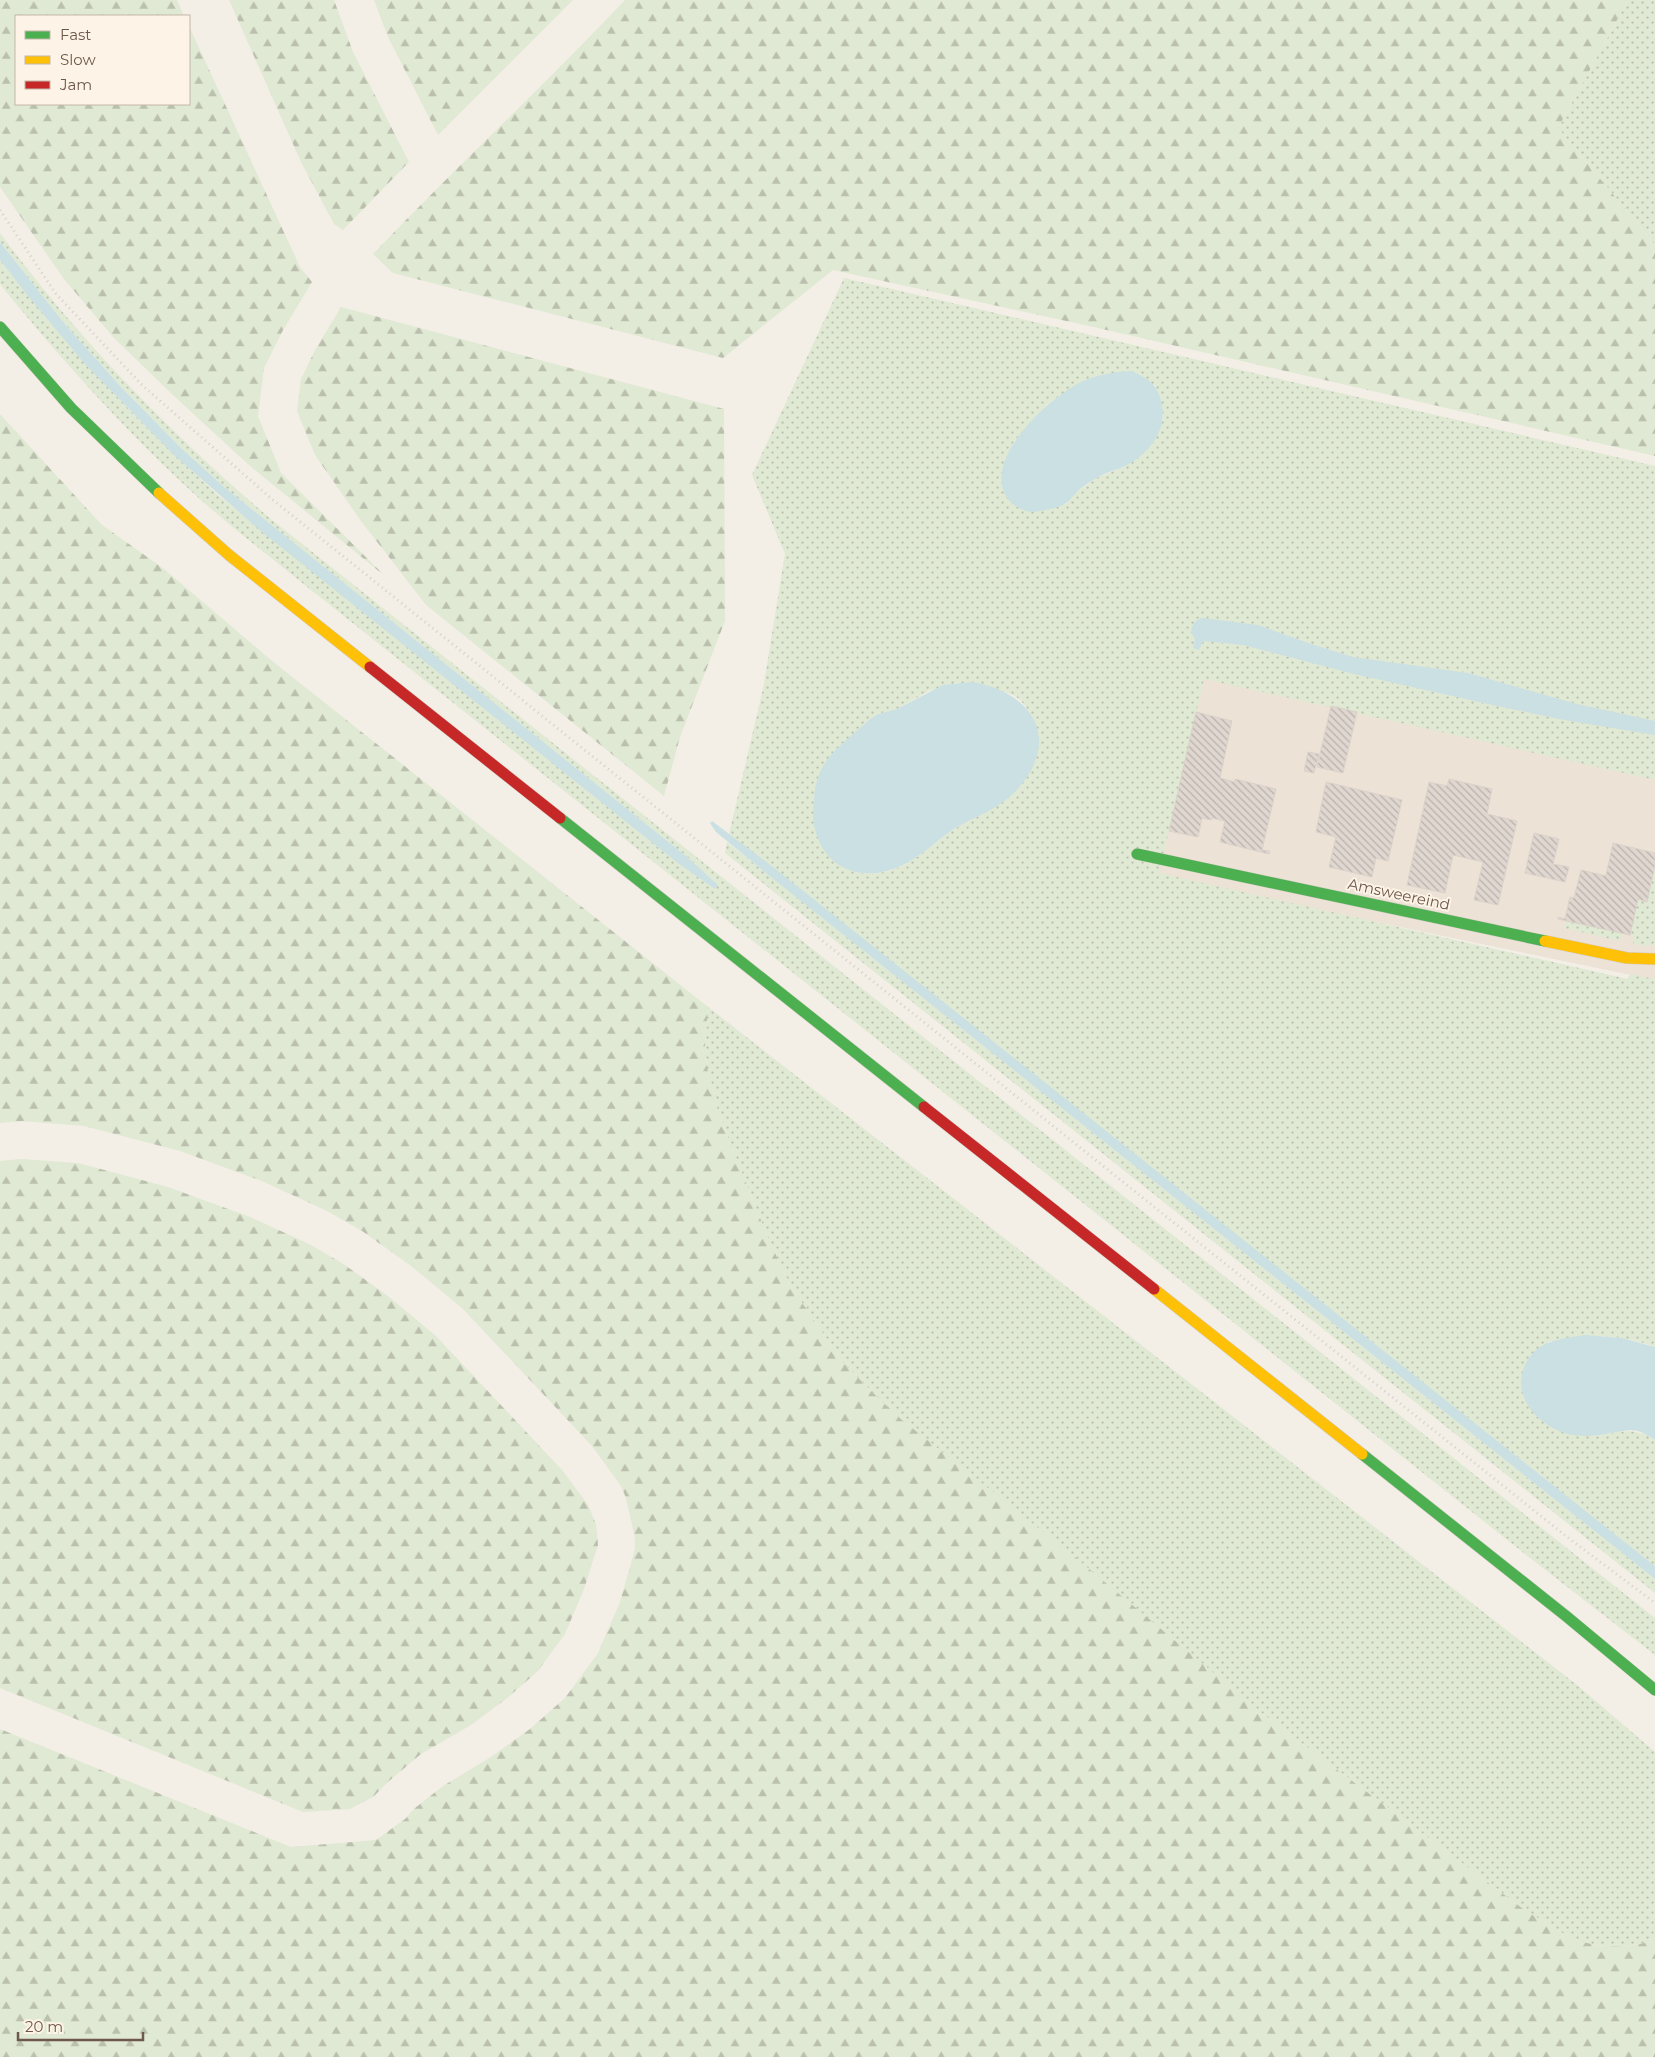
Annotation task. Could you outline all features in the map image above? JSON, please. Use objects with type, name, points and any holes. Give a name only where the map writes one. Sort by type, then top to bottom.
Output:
[{"type":"main road","points":[[0,327],[78,415],[148,484],[230,555],[1558,1610],[1655,1690]]},
{"type":"main road","name":"Amsweereind","points":[[1137,854],[1628,958],[1655,959]]},
{"type":"path","points":[[0,210],[56,294],[142,385],[273,500],[1150,1204],[1571,1540],[1655,1603]]},
{"type":"shaded area","points":[[0,242],[63,322],[121,387],[182,449],[224,487],[686,856],[718,885],[715,889],[679,864],[262,532],[175,456],[84,363],[28,296],[0,260]]},
{"type":"shaded area","points":[[1130,371],[1142,376],[1155,387],[1162,404],[1162,424],[1154,442],[1148,449],[1132,462],[1087,484],[1067,502],[1059,506],[1030,512],[1012,504],[1007,498],[1002,483],[1003,466],[1010,449],[1022,432],[1051,403],[1079,383],[1104,374]]},
{"type":"shaded area","points":[[1152,598],[1655,717],[1655,980],[1096,864]]},
{"type":"shaded area","points":[[1202,618],[1258,625],[1353,657],[1468,673],[1577,704],[1655,721],[1655,735],[1564,720],[1488,704],[1354,674],[1243,645],[1203,641],[1199,650],[1193,648],[1195,639],[1192,627],[1196,621]]},
{"type":"shaded area","points":[[972,682],[994,688],[1012,696],[1026,708],[1035,722],[1039,737],[1037,755],[1029,773],[1015,792],[1002,803],[954,829],[922,854],[901,866],[887,871],[861,873],[848,870],[837,864],[820,843],[813,822],[816,784],[826,762],[841,745],[878,714],[897,709],[943,685]]},
{"type":"shaded area","points":[[712,821],[773,867],[1655,1566],[1655,1579],[767,874],[716,832],[710,823]]},
{"type":"shaded area","points":[[1585,1335],[1622,1338],[1655,1347],[1655,1440],[1635,1430],[1594,1436],[1577,1436],[1561,1432],[1545,1423],[1530,1408],[1522,1391],[1521,1380],[1523,1369],[1532,1354],[1550,1342]]},
{"type":"green space","points":[[0,0],[177,0],[184,15],[15,15],[15,105],[190,105],[190,28],[300,267],[312,282],[282,332],[264,368],[258,416],[281,473],[386,577],[250,466],[114,338],[64,279],[0,187]]},
{"type":"green space","points":[[229,0],[334,0],[353,52],[409,162],[343,230],[334,224],[301,162]]},
{"type":"green space","points":[[374,0],[573,0],[438,135],[388,37]]},
{"type":"green space","points":[[625,0],[1628,0],[1558,128],[1655,245],[1655,456],[1098,328],[833,270],[723,358],[393,273],[373,254]]},
{"type":"green space","points":[[1628,0],[1655,0],[1655,245],[1558,128]]},
{"type":"green space","points":[[0,233],[30,273],[94,348],[162,420],[272,520],[1655,1618],[1655,1655],[1530,1558],[218,515],[188,489],[130,432],[47,340],[0,284],[0,260],[77,353],[159,440],[218,495],[679,864],[715,889],[718,885],[686,856],[224,487],[182,449],[121,387],[63,322],[0,242]]},
{"type":"green space","points":[[844,278],[1655,466],[1655,721],[1577,704],[1468,673],[1353,657],[1308,643],[1195,639],[1193,648],[1199,649],[1203,641],[1243,645],[1354,674],[1488,704],[1564,720],[1655,735],[1655,780],[1204,679],[1159,873],[1628,979],[1630,974],[1655,979],[1655,1347],[1628,1339],[1602,1336],[1575,1337],[1548,1342],[1593,1436],[1632,1431],[1647,1435],[1655,1440],[1655,1566],[729,834],[763,689],[785,554],[752,475]],"holes":[[[1097,376],[1155,385],[1160,397],[1163,419],[1153,443],[1140,456],[1124,467],[1098,477],[1075,493],[1066,504],[1023,510],[1009,501],[1013,443],[1052,401],[1081,382]],[[957,683],[993,689],[1013,695],[1029,711],[1035,728],[1037,748],[1032,767],[1027,776],[1007,799],[953,830],[918,856],[899,867],[889,871],[869,874],[852,871],[838,864],[821,845],[855,733],[878,714],[897,709],[929,691]]]},
{"type":"green space","points":[[341,307],[724,409],[725,621],[680,737],[664,796],[426,605],[361,521],[315,455],[297,411],[301,379],[315,350]]},
{"type":"green space","points":[[0,414],[101,524],[164,569],[271,660],[708,1007],[705,1043],[707,1068],[727,1135],[768,1238],[790,1285],[841,1360],[902,1420],[1070,1553],[1264,1715],[1522,1908],[1570,1937],[1584,1942],[1615,1946],[1655,1941],[1655,2057],[0,2057],[0,1729],[291,1847],[376,1840],[405,1819],[415,1808],[443,1786],[491,1757],[530,1729],[565,1698],[598,1653],[620,1602],[635,1549],[635,1538],[626,1498],[621,1486],[592,1446],[462,1308],[411,1266],[362,1231],[327,1211],[264,1182],[180,1151],[84,1126],[21,1121],[0,1123]]},
{"type":"green space","points":[[727,842],[1655,1579],[1655,1593],[725,853]]},
{"type":"green space","points":[[1655,865],[1655,945],[1633,944],[1634,936],[1622,933],[1631,898],[1647,901]]},
{"type":"green space","points":[[1566,921],[1622,933],[1620,941],[1564,928]]},
{"type":"green space","points":[[708,1007],[1577,1685],[1655,1752],[1655,1941],[1615,1946],[1584,1942],[1570,1937],[1522,1908],[1264,1715],[902,1420],[870,1390],[841,1360],[790,1285],[768,1238],[727,1135],[707,1069],[705,1043]]},
{"type":"green space","points":[[21,1159],[78,1163],[168,1187],[250,1217],[309,1244],[342,1263],[388,1296],[436,1336],[563,1471],[588,1505],[596,1524],[598,1545],[584,1589],[565,1634],[537,1672],[506,1699],[471,1725],[421,1754],[373,1797],[350,1809],[303,1812],[0,1688],[0,1161]]},
{"type":"building","points":[[1331,706],[1357,712],[1343,773],[1317,767]]},
{"type":"building","points":[[1196,712],[1232,721],[1220,778],[1234,782],[1235,779],[1276,789],[1262,850],[1270,851],[1269,854],[1220,842],[1225,821],[1212,818],[1211,820],[1202,818],[1198,837],[1169,831]]},
{"type":"building","points":[[1308,752],[1319,754],[1314,773],[1304,771]]},
{"type":"building","points":[[1449,779],[1492,789],[1487,814],[1517,821],[1498,905],[1474,900],[1483,862],[1453,855],[1445,893],[1407,885],[1429,782],[1447,786]]},
{"type":"building","points":[[1326,782],[1402,800],[1388,861],[1376,858],[1372,877],[1329,867],[1336,837],[1316,832]]},
{"type":"building","points":[[1534,833],[1559,839],[1553,864],[1569,867],[1565,882],[1525,873]]},
{"type":"building","points":[[1613,843],[1655,853],[1655,865],[1647,902],[1638,899],[1630,935],[1558,919],[1558,917],[1565,919],[1570,897],[1574,898],[1581,870],[1606,876]]},
{"type":"traffic: fast","points":[[0,327],[71,408],[159,493]]},
{"type":"traffic: fast","points":[[560,818],[924,1107]]},
{"type":"traffic: fast","points":[[1137,854],[1545,941]]},
{"type":"traffic: fast","points":[[1362,1454],[1566,1616],[1655,1690]]},
{"type":"traffic: slow","points":[[159,493],[229,555],[370,667]]},
{"type":"traffic: slow","points":[[1545,941],[1627,958],[1655,959]]},
{"type":"traffic: slow","points":[[1154,1289],[1362,1454]]},
{"type":"traffic: jam","points":[[370,667],[560,818]]},
{"type":"traffic: jam","points":[[924,1107],[1154,1289]]}]
